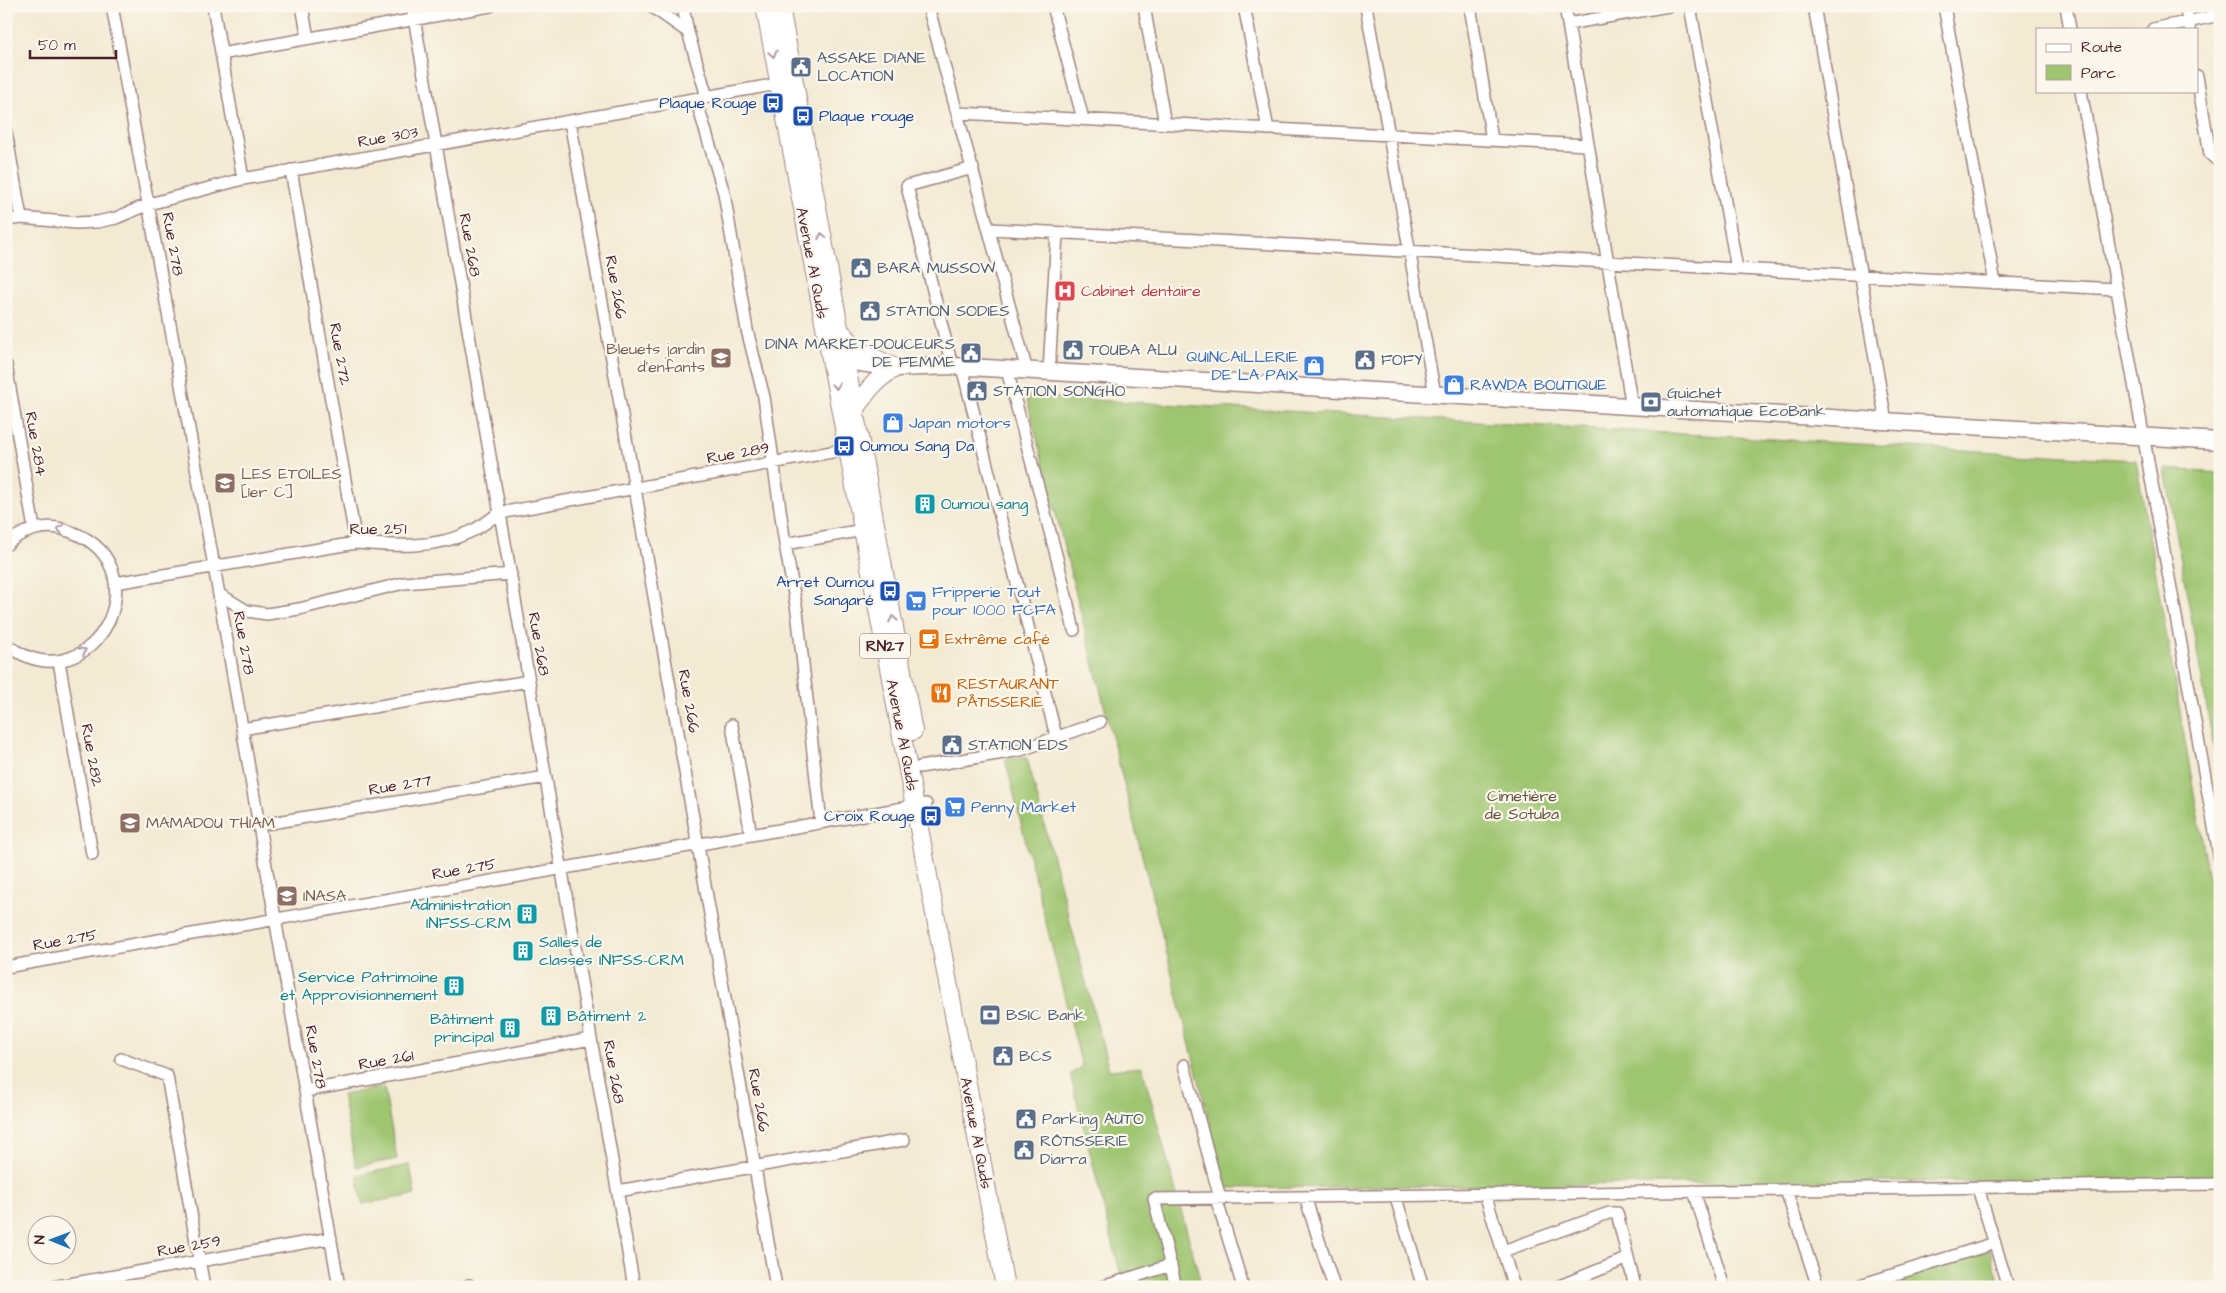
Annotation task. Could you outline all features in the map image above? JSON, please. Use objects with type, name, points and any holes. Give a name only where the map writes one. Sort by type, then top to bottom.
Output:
[{"type":"main road","name":"Avenue Al Quds","points":[[765,6],[778,84],[838,360],[855,412],[920,767],[921,805],[1005,1287]]},
{"type":"main road","name":"Avenue Al Quds","points":[[780,6],[840,331],[838,360],[848,449],[863,530],[921,805],[1015,1287]]},
{"type":"main road","points":[[840,331],[859,352],[895,368]]},
{"type":"main road","points":[[855,412],[869,388],[880,377],[895,368]]},
{"type":"street","name":"Rue 278","points":[[112,6],[219,594],[339,1287]]},
{"type":"street","points":[[213,6],[243,179]]},
{"type":"street","points":[[302,6],[308,38]]},
{"type":"street","name":"Rue 268","points":[[412,6],[634,1287]]},
{"type":"street","points":[[221,54],[490,6]]},
{"type":"street","points":[[651,6],[688,32]]},
{"type":"street","points":[[682,6],[701,98],[724,193],[747,330],[764,397],[785,544],[798,611],[821,823]]},
{"type":"street","points":[[928,6],[990,229],[1026,371]]},
{"type":"street","points":[[1053,6],[1083,119]]},
{"type":"street","points":[[1144,6],[1165,124]]},
{"type":"street","points":[[1244,6],[1268,129]]},
{"type":"street","points":[[1366,6],[1436,395]]},
{"type":"street","points":[[1470,6],[1492,140]]},
{"type":"street","points":[[1565,6],[1632,407]]},
{"type":"street","points":[[1568,24],[1668,6]]},
{"type":"street","points":[[1690,6],[1737,269]]},
{"type":"street","points":[[1814,6],[1886,422]]},
{"type":"street","points":[[1944,6],[1995,282]]},
{"type":"street","points":[[2066,6],[2070,28]]},
{"type":"street","points":[[2185,6],[2189,25]]},
{"type":"street","points":[[2162,28],[2189,25],[2220,16]]},
{"type":"street","points":[[2198,82],[2210,154],[2217,160],[2220,159]]},
{"type":"street","name":"Rue 303","points":[[6,220],[21,218],[76,223],[97,222],[116,218],[149,204],[243,179],[778,84]]},
{"type":"street","points":[[2081,92],[2220,860]]},
{"type":"street","points":[[958,113],[1588,145]]},
{"type":"street","name":"Rue 266","points":[[570,121],[776,1287]]},
{"type":"street","points":[[6,132],[21,218]]},
{"type":"street","points":[[973,168],[907,186],[1056,736]]},
{"type":"street","name":"Rue 272","points":[[291,170],[356,543]]},
{"type":"street","points":[[990,229],[2116,289]]},
{"type":"street","points":[[1049,372],[1057,233]]},
{"type":"street","points":[[838,360],[895,368],[957,367],[1049,372],[2220,441]]},
{"type":"street","name":"Rue 284","points":[[6,365],[34,529]]},
{"type":"street","points":[[1007,370],[1074,630]]},
{"type":"street","name":"Rue 289","points":[[635,488],[848,449]]},
{"type":"street","name":"Rue 251","points":[[115,583],[356,543],[392,546],[430,544],[470,532],[500,514],[635,488]]},
{"type":"street","points":[[6,545],[12,539],[34,529],[56,527],[77,533],[95,545],[108,562],[115,583],[116,604],[109,625],[96,642],[79,654],[59,661],[38,660],[18,653],[6,644]]},
{"type":"street","points":[[785,544],[863,530]]},
{"type":"street","points":[[219,594],[246,611],[267,614],[299,609],[404,583],[511,574]]},
{"type":"street","name":"Rue 282","points":[[59,661],[92,854]]},
{"type":"street","points":[[242,729],[529,681]]},
{"type":"street","points":[[920,767],[1021,750],[1056,736],[1100,722]]},
{"type":"street","points":[[732,725],[751,835]]},
{"type":"street","name":"Rue 277","points":[[259,825],[546,777]]},
{"type":"street","name":"Rue 275","points":[[6,967],[921,805]]},
{"type":"street","name":"Rue 261","points":[[305,1091],[591,1039]]},
{"type":"street","points":[[121,1059],[167,1076],[204,1287]]},
{"type":"street","points":[[1184,1065],[1243,1287]]},
{"type":"street","points":[[618,1191],[904,1140]]},
{"type":"street","points":[[1176,1287],[1154,1198],[2220,1184]]},
{"type":"street","points":[[1978,1188],[2008,1287]]},
{"type":"street","points":[[1786,1190],[1818,1287]]},
{"type":"street","points":[[1694,1191],[1724,1287]]},
{"type":"street","points":[[1485,1194],[1514,1287]]},
{"type":"street","points":[[1395,1195],[1422,1287]]},
{"type":"street","points":[[1305,1197],[1334,1287]]},
{"type":"street","points":[[1503,1251],[1609,1213],[1617,1213],[1626,1259],[1634,1287]]},
{"type":"street","name":"Rue 259","points":[[52,1287],[331,1238]]},
{"type":"street","points":[[1854,1287],[1995,1243]]},
{"type":"street","points":[[1557,1287],[1626,1259]]},
{"type":"street","points":[[1102,1287],[1171,1265]]},
{"type":"green space","name":"Cimetière de Sotuba","points":[[1026,396],[2136,460],[2220,941],[2220,1179],[1226,1188]]},
{"type":"green space","points":[[2165,469],[2220,473],[2220,783]]},
{"type":"green space","points":[[1027,758],[1109,1070],[1142,1067],[1202,1287],[1124,1287],[1070,1074],[1082,1067],[1005,759]]},
{"type":"green space","points":[[384,1087],[397,1159],[356,1167],[342,1095]]},
{"type":"green space","points":[[410,1165],[415,1195],[362,1204],[357,1175]]},
{"type":"green space","points":[[1990,1250],[2001,1287],[1876,1287]]},
{"type":"place","name":"ASSAKE DIANE LOCATION","points":[[801,67]]},
{"type":"place","name":"Plaque Rouge","points":[[773,103]]},
{"type":"place","name":"Plaque rouge","points":[[803,116]]},
{"type":"place","name":"BARA MUSSOW","points":[[861,268]]},
{"type":"place","name":"Cabinet dentaire","points":[[1065,291]]},
{"type":"place","name":"STATION SODIES","points":[[870,311]]},
{"type":"place","name":"TOUBA ALU","points":[[1073,350]]},
{"type":"place","name":"DINA MARKET-DOUCEURS DE FEMME","points":[[971,353]]},
{"type":"place","name":"Bleuets jardin d'enfants","points":[[721,358]]},
{"type":"place","name":"FOFY","points":[[1365,360]]},
{"type":"place","name":"QUINCAILLERIE DE LA PAIX","points":[[1314,366]]},
{"type":"place","name":"RAWDA BOUTIQUE","points":[[1454,385]]},
{"type":"place","name":"STATION SONGHO","points":[[977,391]]},
{"type":"place","name":"Guichet automatique EcoBank","points":[[1651,402]]},
{"type":"place","name":"Japan motors","points":[[893,423]]},
{"type":"place","name":"Oumou Sang Da","points":[[844,446]]},
{"type":"place","name":"LES ETOILES [1er C]","points":[[225,483]]},
{"type":"place","name":"Oumou sang","points":[[925,504]]},
{"type":"place","name":"Arret Oumou Sangaré","points":[[890,591]]},
{"type":"place","name":"Fripperie Tout pour 1000 FCFA","points":[[916,601]]},
{"type":"place","name":"Extrême café","points":[[929,639]]},
{"type":"place","name":"RESTAURANT PÂTISSERIE","points":[[941,693]]},
{"type":"place","name":"STATION EDS","points":[[952,745]]},
{"type":"place","name":"Penny Market","points":[[955,807]]},
{"type":"place","name":"Croix Rouge","points":[[931,816]]},
{"type":"place","name":"MAMADOU THIAM","points":[[130,823]]},
{"type":"place","name":"INASA","points":[[287,896]]},
{"type":"place","name":"Administration INFSS-CRM","points":[[527,914]]},
{"type":"place","name":"Salles de classes INFSS-CRM","points":[[523,951]]},
{"type":"place","name":"Service Patrimoine et Approvisionnement","points":[[454,986]]},
{"type":"place","name":"BSIC Bank","points":[[990,1015]]},
{"type":"place","name":"Bâtiment 2","points":[[551,1016]]},
{"type":"place","name":"Bâtiment principal","points":[[510,1028]]},
{"type":"place","name":"BCS","points":[[1003,1056]]},
{"type":"place","name":"Parking AUTO","points":[[1026,1119]]},
{"type":"place","name":"RÔTISSERIE Diarra","points":[[1024,1150]]}]
